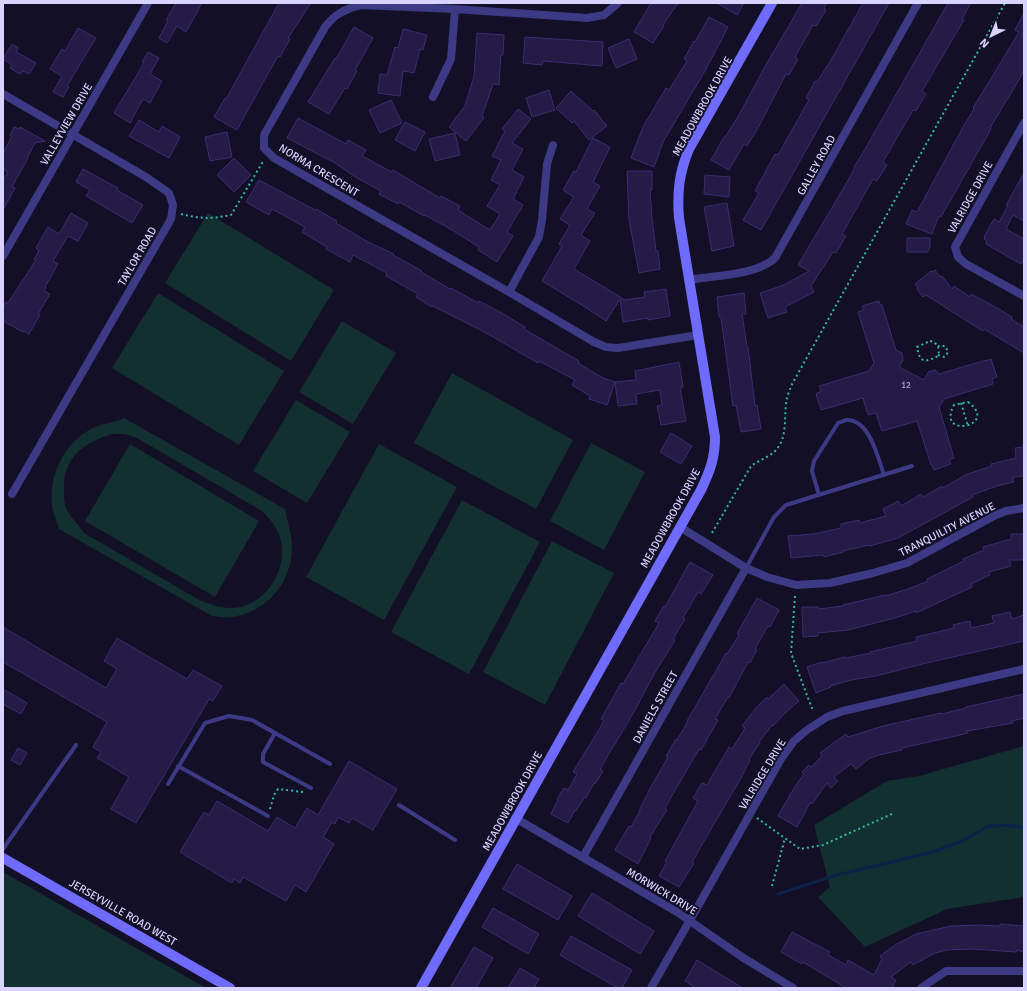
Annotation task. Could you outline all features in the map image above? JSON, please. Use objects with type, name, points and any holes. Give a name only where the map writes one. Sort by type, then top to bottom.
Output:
[{"type":"street","name":"VALLEYVIEW DRIVE","points":[[3,256],[148,3]]},
{"type":"street","name":"NORMA CRESCENT","points":[[618,3],[604,15],[587,18],[455,9],[361,5],[350,7],[338,13],[325,27],[264,135],[264,148],[274,158],[594,342],[606,347],[618,348],[698,334]]},
{"type":"street","name":"MEADOWBROOK DRIVE","points":[[421,988],[707,477],[714,455],[714,437],[678,203],[678,185],[682,167],[689,149],[772,3]]},
{"type":"street","name":"GALLEY ROAD","points":[[690,280],[757,269],[775,258],[918,3]]},
{"type":"street","points":[[433,97],[451,59],[455,9]]},
{"type":"street","points":[[3,94],[146,177],[169,193],[173,205],[172,209]]},
{"type":"street","name":"VALRIDGE DRIVE","points":[[1024,123],[956,247],[958,257],[966,264],[1024,296]]},
{"type":"street","points":[[509,292],[539,237],[547,164],[553,145]]},
{"type":"street","name":"TAYLOR ROAD","points":[[12,494],[171,219],[172,209]]},
{"type":"street","name":"TRANQUILITY AVENUE","points":[[680,527],[746,568],[771,579],[796,585],[830,583],[907,563],[996,515],[1006,511],[1024,508]]},
{"type":"street","name":"DANIELS STREET","points":[[583,857],[746,568]]},
{"type":"street","name":"VALRIDGE DRIVE","points":[[650,988],[751,814],[781,759],[794,741],[807,730],[827,718],[852,708],[1024,669]]},
{"type":"street","name":"MORWICK DRIVE","points":[[515,818],[690,920],[742,957],[794,988]]},
{"type":"street","name":"JERSEYVILLE ROAD WEST","points":[[3,858],[230,988]]},
{"type":"street","points":[[921,988],[946,972],[1024,971]]},
{"type":"lane","points":[[819,495],[812,471],[814,461],[838,423],[847,420],[857,422],[868,432],[884,475]]},
{"type":"lane","points":[[746,568],[774,517],[786,505],[912,466]]},
{"type":"lane","points":[[168,784],[206,723],[229,716],[252,720],[330,764]]},
{"type":"lane","points":[[275,733],[263,754],[263,762],[309,790]]},
{"type":"lane","points":[[3,849],[76,745]]},
{"type":"lane","points":[[178,766],[268,816]]},
{"type":"lane","points":[[399,805],[456,840]]},
{"type":"path","points":[[712,533],[751,466],[759,460],[768,457],[776,450],[782,441],[787,397],[791,386],[1005,3]]},
{"type":"path","points":[[172,209],[179,213],[198,218],[212,218],[231,215],[269,153]]},
{"type":"path","points":[[930,341],[935,342],[938,346],[938,356],[928,361],[923,360],[918,356],[916,347],[930,341]]},
{"type":"path","points":[[938,346],[944,346],[948,351],[944,357],[938,355]]},
{"type":"path","points":[[968,402],[976,409],[977,415],[975,420],[968,426],[959,426],[955,424],[952,419],[950,412],[954,405],[961,403],[968,402]]},
{"type":"path","points":[[961,403],[968,426]]},
{"type":"path","points":[[795,596],[791,653],[813,711]]},
{"type":"path","points":[[268,816],[274,795],[278,789],[309,790]]},
{"type":"path","points":[[751,814],[800,849],[823,845],[894,813]]},
{"type":"path","points":[[772,886],[785,838]]},
{"type":"green space","points":[[208,213],[334,290],[291,361],[165,283]]},
{"type":"green space","points":[[158,293],[284,371],[239,445],[112,368]]},
{"type":"green space","points":[[342,321],[396,353],[353,424],[299,392]]},
{"type":"green space","points":[[452,373],[573,440],[536,509],[414,443]]},
{"type":"green space","points":[[296,400],[350,432],[307,503],[253,471]]},
{"type":"green space","points":[[124,418],[285,509],[292,541],[291,559],[283,582],[267,601],[246,614],[231,617],[212,616],[59,529],[52,506],[52,494],[56,470],[61,459],[75,440],[85,433],[95,427]],"holes":[[[112,434],[125,434],[137,438],[262,511],[268,517],[275,526],[280,537],[282,549],[278,573],[264,594],[243,606],[231,608],[219,607],[201,601],[84,533],[66,509],[64,493],[67,468],[71,460],[84,447]]]},
{"type":"green space","points":[[591,443],[645,472],[604,550],[550,521]]},
{"type":"green space","points":[[130,444],[259,521],[215,597],[85,521]]},
{"type":"green space","points":[[379,444],[457,487],[384,620],[306,577]]},
{"type":"green space","points":[[462,500],[540,542],[469,674],[391,632]]},
{"type":"green space","points":[[552,541],[614,573],[545,705],[483,672]]},
{"type":"green space","points":[[1024,746],[1024,897],[947,909],[865,947],[818,897],[830,887],[814,825],[887,781],[919,776]]},
{"type":"green space","points":[[3,872],[206,988],[3,988]]},
{"type":"building","points":[[176,3],[202,3],[186,32],[177,26],[167,43],[159,38],[168,21],[166,20]]},
{"type":"building","points":[[279,3],[311,3],[288,38],[290,39],[280,57],[278,56],[237,130],[214,117],[225,98],[226,99]]},
{"type":"building","points":[[651,3],[678,3],[653,43],[634,32]]},
{"type":"building","points":[[717,3],[744,3],[737,15]]},
{"type":"building","points":[[802,3],[827,3],[824,8],[826,10],[816,26],[813,25],[795,57],[798,59],[789,75],[786,74],[759,126],[747,146],[744,144],[729,170],[711,160],[739,115]]},
{"type":"building","points":[[863,3],[889,3],[761,230],[743,220],[759,193],[755,191],[775,154],[778,155],[809,100],[806,98],[815,81],[817,82],[831,60]]},
{"type":"building","points":[[948,3],[971,3],[962,19],[964,20],[922,91],[926,94],[916,111],[913,110],[883,162],[887,165],[877,181],[873,179],[842,234],[846,236],[836,253],[833,252],[811,286],[814,292],[785,307],[787,312],[768,318],[760,293],[784,285],[809,271],[798,265],[855,168],[854,167]]},
{"type":"building","points":[[1024,13],[1024,69],[1020,78],[990,128],[991,129],[941,217],[939,216],[932,234],[906,224],[912,210],[917,212],[974,109],[973,108],[1019,32],[1015,30]]},
{"type":"building","points":[[709,17],[728,27],[705,71],[663,142],[654,167],[631,158],[643,127],[666,88],[669,90],[687,61],[684,59]]},
{"type":"building","points":[[354,27],[373,38],[355,70],[357,71],[347,89],[345,88],[329,114],[308,102],[335,58],[336,59]]},
{"type":"building","points":[[78,28],[96,38],[67,86],[69,87],[63,97],[53,92],[62,76],[50,69],[62,49],[65,51]]},
{"type":"building","points":[[403,29],[427,35],[423,50],[420,49],[414,73],[403,71],[400,96],[378,93],[380,74],[387,75],[395,47],[398,48]]},
{"type":"building","points":[[477,33],[504,35],[503,55],[501,55],[499,85],[493,84],[482,116],[484,118],[466,141],[449,127],[465,106],[474,76]]},
{"type":"building","points":[[525,37],[603,42],[602,66],[543,61],[542,65],[523,63]]},
{"type":"building","points":[[629,39],[637,59],[616,68],[608,48]]},
{"type":"building","points":[[12,44],[18,48],[16,52],[36,63],[29,74],[23,71],[20,74],[10,68],[12,65],[3,59]]},
{"type":"building","points":[[148,52],[159,58],[150,74],[162,81],[150,103],[143,99],[130,123],[114,113],[144,63],[142,62]]},
{"type":"building","points":[[549,90],[555,110],[532,117],[526,98]]},
{"type":"building","points":[[571,91],[593,111],[594,110],[607,126],[589,140],[574,121],[572,123],[556,108]]},
{"type":"building","points":[[391,100],[402,123],[380,133],[369,110]]},
{"type":"building","points":[[518,109],[531,119],[512,143],[523,149],[512,170],[524,177],[513,199],[523,205],[507,232],[513,236],[497,262],[478,250],[479,247],[452,230],[399,202],[398,204],[379,194],[381,191],[357,178],[335,163],[287,138],[298,118],[346,144],[348,140],[366,150],[362,156],[392,172],[393,170],[440,198],[441,196],[460,206],[458,210],[490,230],[500,214],[487,206],[500,185],[491,180],[501,160],[492,156],[505,131],[502,129]]},
{"type":"building","points":[[139,120],[159,132],[162,126],[180,137],[169,158],[129,136]]},
{"type":"building","points":[[405,122],[425,132],[415,151],[395,140]]},
{"type":"building","points":[[14,127],[19,129],[20,127],[45,141],[35,143],[12,187],[15,188],[3,210],[3,180],[8,172],[3,169],[3,153],[12,136],[10,135]]},
{"type":"building","points":[[227,132],[232,157],[210,161],[205,137]]},
{"type":"building","points":[[455,133],[460,155],[435,161],[429,139]]},
{"type":"building","points":[[593,138],[610,147],[593,182],[600,186],[587,209],[595,213],[581,235],[590,241],[574,269],[625,300],[645,297],[644,292],[666,289],[670,316],[623,322],[620,299],[606,321],[542,281],[562,246],[559,244],[570,225],[560,219],[574,197],[563,190],[574,171],[576,172]]},
{"type":"building","points":[[234,158],[251,175],[234,192],[217,175]]},
{"type":"building","points":[[83,169],[118,188],[117,190],[143,205],[132,223],[86,196],[90,190],[76,182]]},
{"type":"building","points":[[627,171],[652,171],[652,190],[650,190],[652,218],[660,269],[639,273],[629,220]]},
{"type":"building","points":[[1024,173],[1024,221],[1013,215],[1006,229],[1024,239],[1024,259],[1021,264],[986,244],[987,241],[984,237],[994,219],[999,222],[1008,206],[1006,205]]},
{"type":"building","points":[[705,175],[730,177],[729,197],[704,194]]},
{"type":"building","points":[[259,180],[315,210],[316,209],[337,221],[336,223],[368,242],[394,254],[393,255],[450,289],[451,288],[478,303],[479,301],[500,312],[525,327],[524,329],[579,361],[578,363],[603,378],[615,382],[607,405],[589,399],[590,396],[572,385],[575,380],[539,361],[538,363],[488,334],[433,306],[432,307],[416,297],[418,294],[386,276],[387,273],[353,255],[350,262],[326,249],[327,247],[302,232],[305,227],[272,209],[269,215],[246,202]]},
{"type":"building","points":[[727,203],[734,246],[712,251],[704,207]]},
{"type":"building","points":[[71,213],[88,223],[78,241],[68,236],[53,261],[58,264],[44,291],[50,294],[38,314],[40,315],[29,334],[24,331],[23,332],[3,321],[3,307],[6,302],[8,303],[36,260],[34,259],[39,251],[36,248],[48,227],[59,234]]},
{"type":"building","points":[[907,238],[930,238],[930,247],[928,252],[907,252]]},
{"type":"building","points":[[935,270],[940,277],[942,276],[952,289],[954,286],[970,297],[971,294],[1012,317],[1011,319],[1024,327],[1024,353],[984,329],[983,331],[926,295],[923,297],[915,284],[931,271],[932,272]]},
{"type":"building","points":[[744,293],[746,314],[742,314],[748,347],[755,406],[757,405],[761,429],[741,432],[736,405],[733,406],[717,297]]},
{"type":"building","points":[[879,301],[880,305],[882,305],[896,350],[902,353],[903,360],[899,367],[924,380],[928,372],[935,370],[939,374],[991,359],[997,377],[992,379],[993,384],[944,399],[939,407],[954,458],[949,460],[951,464],[934,470],[917,421],[882,431],[876,413],[868,415],[863,398],[821,410],[816,394],[821,391],[819,386],[869,371],[874,363],[858,312],[864,310],[862,306]]},
{"type":"building","points":[[679,362],[683,387],[680,388],[686,421],[661,425],[657,406],[662,405],[660,390],[636,394],[637,404],[618,406],[615,382],[636,380],[635,371]]},
{"type":"building","points":[[671,433],[692,446],[681,464],[660,452]]},
{"type":"building","points":[[1024,447],[1024,476],[1013,477],[1014,482],[997,486],[972,495],[973,497],[898,538],[824,557],[823,555],[791,558],[788,536],[814,534],[841,528],[841,524],[859,520],[860,523],[886,516],[883,509],[898,501],[901,506],[921,494],[923,497],[942,486],[943,488],[965,475],[992,466],[991,464],[1016,458],[1015,448]]},
{"type":"building","points":[[1011,534],[1024,534],[1024,560],[1009,560],[1011,566],[989,572],[990,575],[971,584],[972,587],[916,613],[916,611],[848,630],[818,633],[818,636],[803,637],[802,607],[818,607],[818,609],[843,606],[908,589],[928,581],[927,579],[964,561],[963,559],[984,550],[983,547],[1011,539]]},
{"type":"building","points":[[690,562],[713,575],[701,594],[698,592],[683,618],[685,619],[673,639],[675,640],[600,769],[603,771],[595,784],[594,783],[586,798],[585,797],[576,811],[575,810],[568,823],[551,814],[558,800],[557,799],[564,788],[568,790],[577,774],[573,772],[604,721],[601,719],[621,683],[623,684],[659,623],[655,621],[664,606],[665,607]]},
{"type":"building","points":[[757,598],[779,610],[770,627],[768,626],[755,649],[757,650],[750,663],[748,662],[729,698],[728,697],[715,719],[718,720],[701,750],[699,749],[665,808],[667,810],[650,837],[651,838],[638,864],[615,850],[629,826],[631,827],[648,792],[668,757],[666,756],[676,739],[677,740],[726,653],[727,654],[739,635],[737,634]]},
{"type":"building","points":[[1010,612],[1012,619],[1024,615],[1024,641],[876,676],[851,680],[830,686],[831,687],[816,693],[807,667],[822,662],[871,653],[870,652],[917,641],[916,637],[954,628],[953,625],[970,621],[971,628],[994,623],[992,616]]},
{"type":"building","points":[[3,627],[106,688],[117,669],[104,661],[117,638],[187,679],[193,670],[222,686],[213,701],[209,699],[136,823],[111,809],[129,777],[97,758],[101,752],[93,747],[107,722],[3,662]]},
{"type":"building","points":[[784,684],[799,701],[773,726],[772,725],[759,742],[760,743],[749,759],[750,760],[741,778],[679,887],[659,876],[667,862],[665,861],[698,801],[693,798],[702,783],[707,785],[729,747],[732,749],[745,728],[742,726],[755,709],[767,697],[768,699]]},
{"type":"building","points":[[3,689],[27,703],[21,714],[3,704]]},
{"type":"building","points":[[1024,694],[1024,718],[1012,721],[1013,723],[967,731],[968,733],[902,748],[902,750],[870,758],[856,769],[851,764],[834,777],[838,781],[831,788],[827,783],[812,804],[810,803],[797,827],[778,816],[804,774],[802,772],[809,765],[811,767],[822,756],[820,753],[846,734],[848,737],[883,726],[942,714]]},
{"type":"building","points":[[18,748],[27,753],[20,765],[11,760]]},
{"type":"building","points":[[349,761],[397,789],[373,830],[352,818],[349,823],[338,817],[335,824],[332,822],[323,837],[334,844],[306,892],[295,885],[286,901],[243,877],[240,883],[234,879],[232,883],[180,852],[204,812],[209,815],[217,801],[268,831],[277,817],[295,828],[307,808],[318,815]]},
{"type":"building","points":[[517,864],[572,896],[558,920],[503,889]]},
{"type":"building","points":[[592,893],[654,931],[640,954],[578,916]]},
{"type":"building","points":[[493,908],[539,934],[528,954],[482,927]]},
{"type":"building","points":[[1000,924],[1024,926],[1024,952],[1017,950],[1017,952],[970,949],[947,950],[935,953],[913,965],[911,962],[891,977],[896,980],[892,988],[846,988],[803,962],[802,964],[781,952],[792,932],[830,952],[828,955],[846,965],[848,960],[874,975],[882,959],[880,956],[895,945],[916,934],[951,926],[1000,926]]},
{"type":"building","points":[[571,936],[632,970],[622,988],[618,988],[560,955]]},
{"type":"building","points":[[474,947],[493,958],[476,988],[450,988]]},
{"type":"building","points":[[697,960],[743,988],[696,988],[685,981]]},
{"type":"building","points":[[520,968],[539,979],[534,988],[508,988]]},
{"type":"waterway","points":[[778,894],[837,875],[933,852],[962,841],[989,826],[1010,825],[1024,828]]}]
